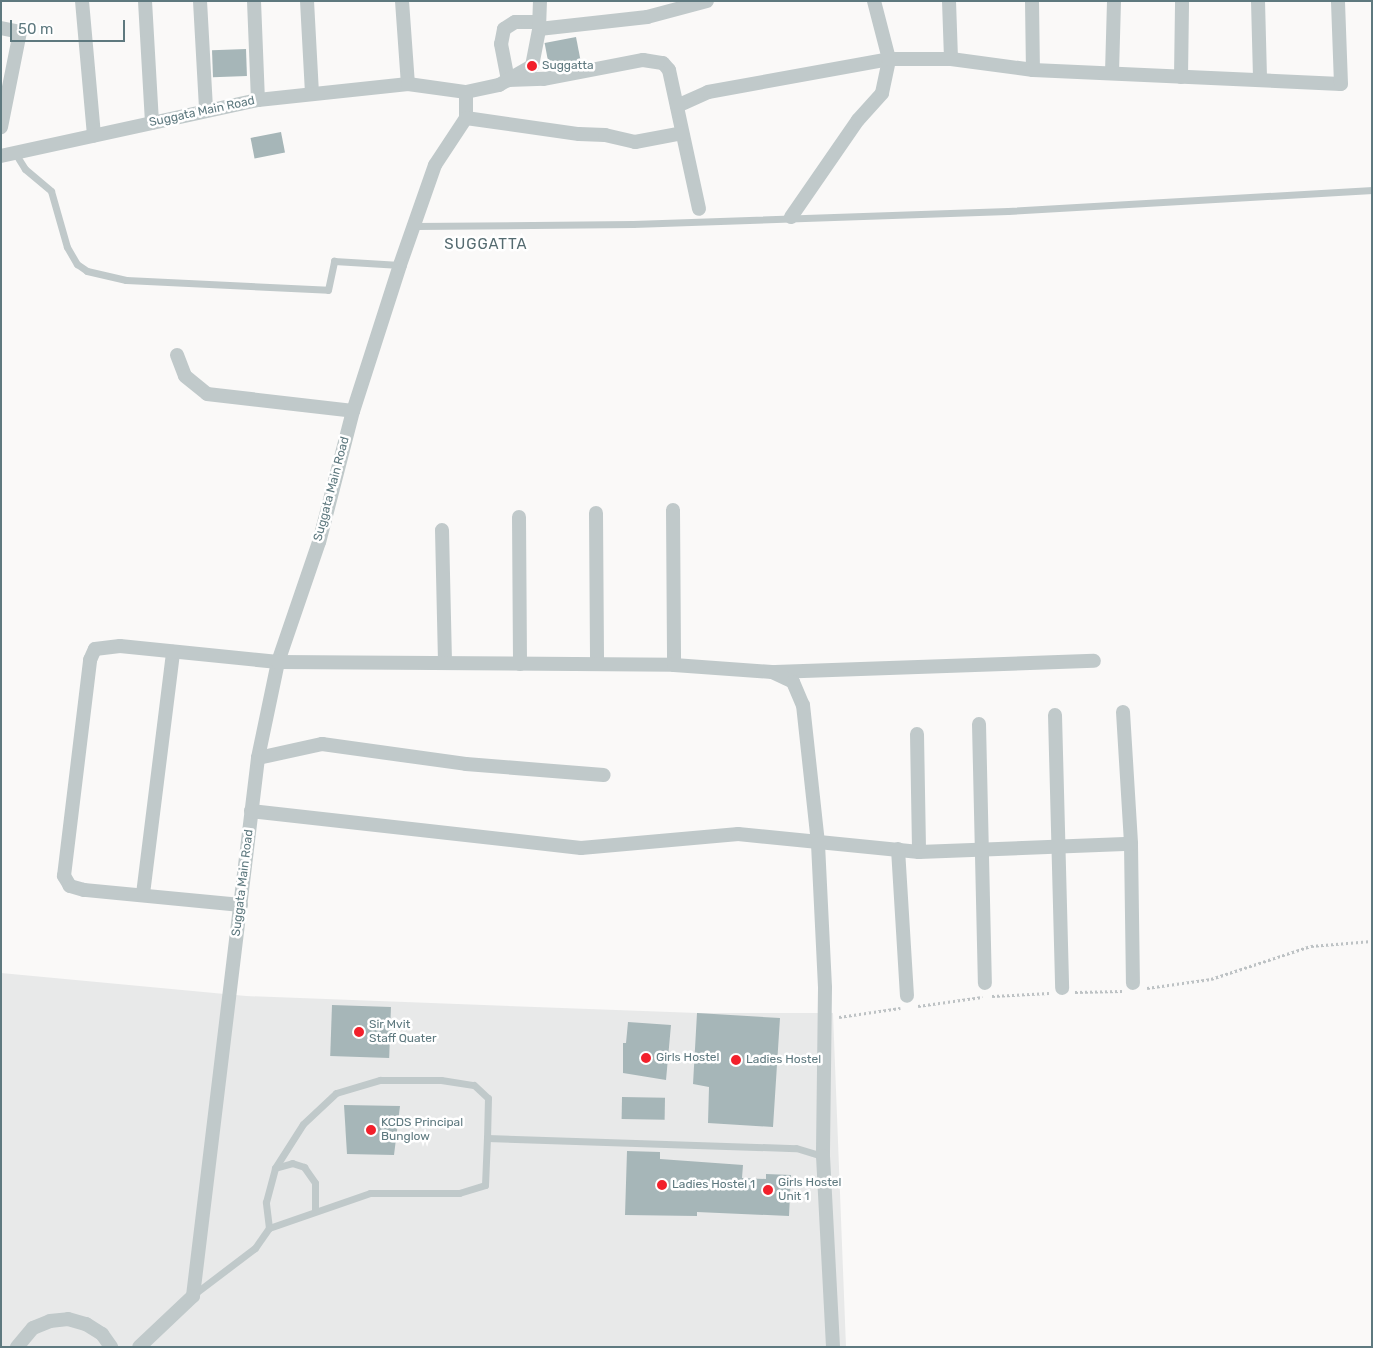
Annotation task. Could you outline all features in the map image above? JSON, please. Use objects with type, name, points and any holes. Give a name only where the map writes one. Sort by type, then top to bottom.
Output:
[{"type":"street","points":[[82,1],[94,135]]},
{"type":"street","points":[[145,1],[152,123]]},
{"type":"street","points":[[200,1],[206,109]]},
{"type":"street","points":[[254,1],[258,100]]},
{"type":"street","points":[[307,1],[312,94]]},
{"type":"street","points":[[402,1],[408,84]]},
{"type":"street","points":[[508,80],[532,66],[539,25],[540,1]]},
{"type":"street","points":[[508,80],[500,44],[504,29],[515,22],[539,25],[648,17],[707,1]]},
{"type":"street","points":[[791,217],[858,120],[882,93],[889,59],[874,1]]},
{"type":"street","points":[[949,1],[951,59]]},
{"type":"street","points":[[1032,1],[1033,70]]},
{"type":"street","points":[[1112,73],[1114,1]]},
{"type":"street","points":[[1182,1],[1182,77]]},
{"type":"street","points":[[1258,1],[1260,80]]},
{"type":"street","points":[[677,106],[708,92],[889,59],[951,59],[1033,70],[1341,84],[1338,1]]},
{"type":"street","points":[[1,28],[20,32],[1,127]]},
{"type":"street","points":[[508,80],[544,79],[643,60],[657,60],[669,70],[699,209]]},
{"type":"street","name":"Suggata Main Road","points":[[8,154],[152,123],[206,109],[258,100],[408,84],[466,92],[499,85],[508,80]]},
{"type":"street","points":[[466,92],[466,118],[579,134],[606,135],[635,142],[682,133]]},
{"type":"street","name":"Suggata Main Road","points":[[193,1296],[258,758],[278,662],[319,542],[353,411],[434,165],[466,118]]},
{"type":"street","points":[[177,355],[185,376],[207,394],[353,411]]},
{"type":"street","points":[[673,510],[674,665]]},
{"type":"street","points":[[596,513],[597,664]]},
{"type":"street","points":[[519,517],[520,664]]},
{"type":"street","points":[[442,530],[445,663]]},
{"type":"street","points":[[241,905],[143,894],[84,890],[70,886],[64,876],[90,660],[95,649],[108,646],[278,662],[674,665],[772,672],[1094,661]]},
{"type":"street","points":[[143,894],[173,652]]},
{"type":"street","points":[[772,672],[793,682],[803,705],[818,844],[825,988],[823,1156],[833,1347]]},
{"type":"street","points":[[1123,712],[1131,844],[1134,987]]},
{"type":"street","points":[[1055,715],[1061,991]]},
{"type":"street","points":[[979,724],[985,983]]},
{"type":"street","points":[[917,734],[919,852]]},
{"type":"street","points":[[258,758],[322,744],[466,764],[604,775]]},
{"type":"street","points":[[251,811],[581,848],[738,834],[818,844],[919,852],[1058,845],[1131,844]]},
{"type":"street","points":[[898,849],[907,996]]},
{"type":"street","points":[[139,1347],[193,1296]]},
{"type":"street","points":[[17,1347],[33,1328],[50,1321],[68,1319],[86,1324],[102,1334],[111,1347]]},
{"type":"lane","points":[[8,154],[51,191],[67,247],[77,264],[87,271],[126,280],[328,290],[334,261],[400,265]]},
{"type":"lane","points":[[415,226],[633,224],[791,217],[1008,211],[1372,190]]},
{"type":"lane","points":[[193,1296],[255,1248],[269,1228],[370,1194],[459,1193],[485,1185],[488,1098],[474,1085],[441,1080],[380,1080],[336,1093],[303,1124],[275,1168],[266,1202],[269,1228]]},
{"type":"lane","points":[[487,1138],[796,1148],[823,1156]]},
{"type":"lane","points":[[275,1168],[292,1163],[304,1167],[315,1183],[315,1211]]},
{"type":"path","points":[[824,1019],[1006,994],[1134,987],[1211,979],[1311,946],[1372,941]]},
{"type":"shaded area","points":[[1,973],[246,996],[697,1013],[833,1013],[846,1347],[1,1347]]},
{"type":"building","points":[[576,37],[581,63],[550,69],[545,43]]},
{"type":"building","points":[[246,49],[247,76],[213,77],[212,50]]},
{"type":"building","points":[[281,132],[285,153],[255,159],[251,138]]},
{"type":"building","name":"Sir Mvit Staff Quater","points":[[332,1005],[391,1007],[389,1058],[330,1056]]},
{"type":"building","name":"Ladies Hostel","points":[[697,1013],[780,1018],[773,1127],[708,1123],[709,1087],[693,1084]]},
{"type":"building","name":"Girls Hostel","points":[[628,1022],[671,1025],[666,1080],[623,1073],[623,1043],[626,1043]]},
{"type":"building","points":[[622,1097],[665,1098],[665,1120],[622,1119]]},
{"type":"building","name":"KCDS Principal Bunglow","points":[[344,1105],[400,1106],[394,1155],[347,1154]]},
{"type":"building","points":[[627,1151],[660,1152],[660,1159],[743,1165],[742,1178],[766,1179],[766,1174],[791,1175],[789,1216],[697,1212],[697,1216],[625,1215]]},
{"type":"place","name":"Suggatta","points":[[532,66]]},
{"type":"place","name":"Sir Mvit Staff Quater","points":[[359,1032]]},
{"type":"place","name":"Girls Hostel","points":[[646,1058]]},
{"type":"place","name":"Ladies Hostel","points":[[736,1060]]},
{"type":"place","name":"KCDS Principal Bunglow","points":[[371,1130]]},
{"type":"place","name":"Ladies Hostel 1","points":[[662,1185]]},
{"type":"place","name":"Girls Hostel Unit 1","points":[[768,1190]]},
{"type":"district","name":"SUGGATTA","points":[[486,245]]}]
